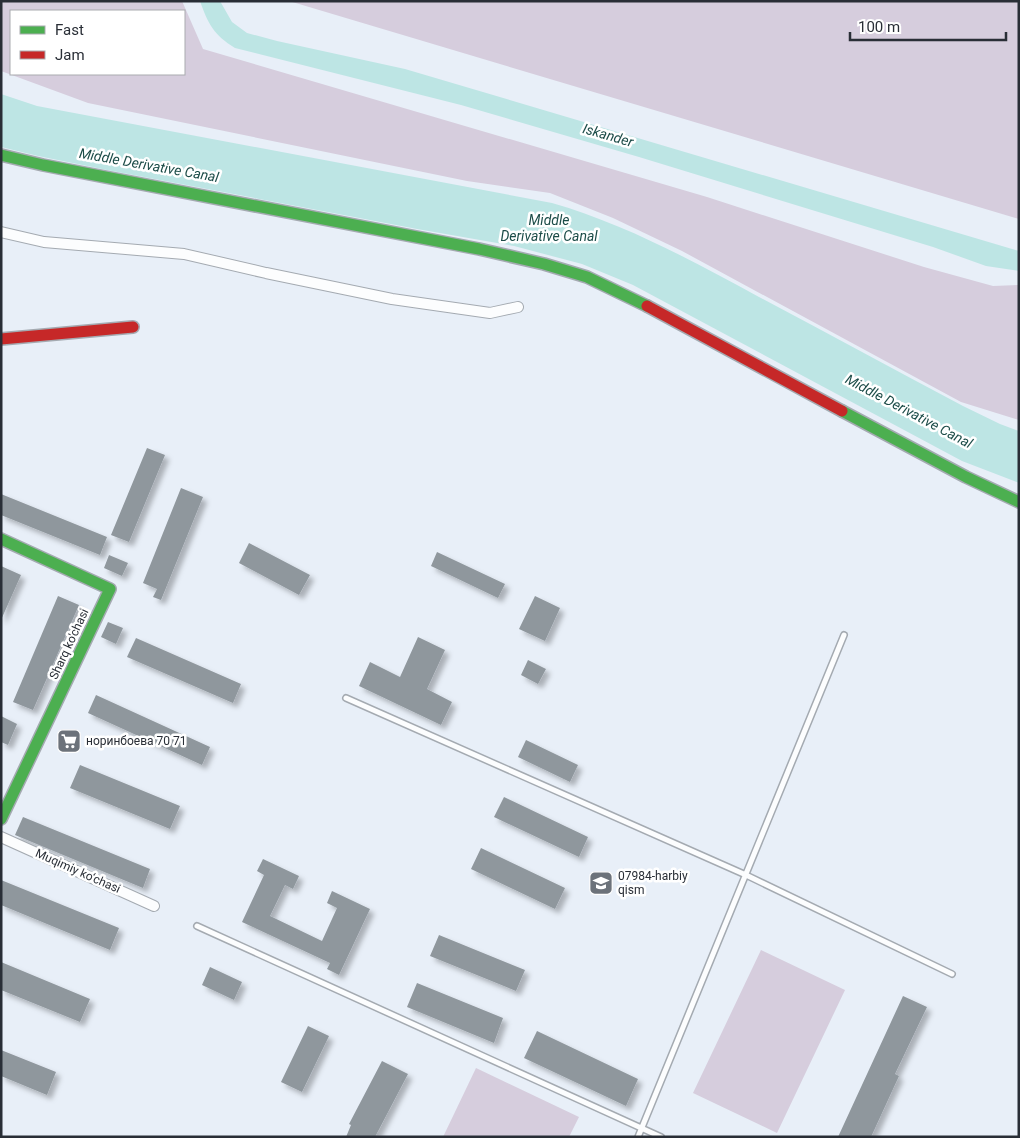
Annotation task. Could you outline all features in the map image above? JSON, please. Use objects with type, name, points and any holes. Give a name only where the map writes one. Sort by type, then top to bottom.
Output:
[{"type":"street","points":[[1,155],[42,165],[479,249],[587,277],[650,308],[966,477],[1019,502]]},
{"type":"street","points":[[1,232],[44,242],[184,254],[392,299],[490,313],[518,308]]},
{"type":"street","points":[[1,339],[133,326]]},
{"type":"street","name":"Sharq ko'chasi","points":[[1,539],[110,589],[1,819]]},
{"type":"street","name":"Muqimiy ko‘chasi","points":[[1,837],[154,906]]},
{"type":"lane","points":[[638,1137],[844,635]]},
{"type":"lane","points":[[346,698],[746,875],[952,974]]},
{"type":"lane","points":[[197,926],[661,1137]]},
{"type":"shaded area","points":[[1,1],[182,1],[203,49],[707,197],[924,267],[993,286],[1019,285],[1019,420],[961,402],[682,251],[613,218],[550,193],[467,181],[88,103],[12,75],[185,75],[185,10],[10,10],[10,74],[1,71]]},
{"type":"shaded area","points":[[289,1],[1019,1],[1019,219]]},
{"type":"shaded area","points":[[761,950],[845,990],[777,1133],[693,1093]]},
{"type":"shaded area","points":[[476,1068],[579,1117],[569,1137],[443,1137]]},
{"type":"water","name":"Iskander","points":[[200,1],[220,1],[232,22],[247,33],[405,69],[1019,251],[1019,271],[986,266],[933,247],[461,105],[235,48],[213,28]]},
{"type":"water","name":"Middle Derivative Canal","points":[[1,94],[37,106],[552,203],[606,221],[684,257],[963,406],[1019,431],[1019,483],[962,461],[633,285],[582,264],[514,246],[107,170],[1,147]]},
{"type":"building","points":[[147,448],[165,455],[129,542],[111,535]]},
{"type":"building","points":[[181,488],[203,497],[161,600],[153,597],[157,589],[143,583]]},
{"type":"building","points":[[1,494],[107,537],[100,555],[1,515]]},
{"type":"building","points":[[249,543],[310,575],[299,595],[239,563]]},
{"type":"building","points":[[437,552],[505,584],[498,598],[431,566]]},
{"type":"building","points":[[109,555],[128,563],[122,576],[104,568]]},
{"type":"building","points":[[1,566],[21,575],[1,620]]},
{"type":"building","points":[[58,596],[79,605],[33,710],[13,702]]},
{"type":"building","points":[[535,596],[560,608],[545,641],[519,629]]},
{"type":"building","points":[[108,622],[123,628],[116,644],[101,637]]},
{"type":"building","points":[[418,637],[445,650],[427,689],[452,702],[441,725],[359,686],[370,662],[400,677]]},
{"type":"building","points":[[136,638],[241,684],[233,703],[127,657]]},
{"type":"building","points":[[528,660],[546,669],[538,684],[521,675]]},
{"type":"building","points":[[96,695],[210,747],[202,765],[88,713]]},
{"type":"building","points":[[1,716],[17,724],[8,745],[1,742]]},
{"type":"building","points":[[526,740],[578,765],[570,782],[518,757]]},
{"type":"building","points":[[80,765],[180,806],[170,829],[70,788]]},
{"type":"building","points":[[504,797],[588,837],[579,857],[494,817]]},
{"type":"building","points":[[23,817],[150,869],[143,888],[15,835]]},
{"type":"building","points":[[481,848],[565,888],[555,909],[471,869]]},
{"type":"building","points":[[263,859],[299,876],[293,889],[285,885],[270,916],[322,941],[337,908],[327,903],[332,891],[370,909],[339,975],[327,969],[330,963],[242,922],[264,875],[257,871]]},
{"type":"building","points":[[1,880],[119,928],[110,950],[1,905]]},
{"type":"building","points":[[439,935],[525,970],[516,991],[430,956]]},
{"type":"building","points":[[1,962],[90,999],[80,1022],[1,990]]},
{"type":"building","points":[[210,967],[242,982],[234,1000],[202,985]]},
{"type":"building","points":[[417,983],[503,1018],[494,1043],[407,1007]]},
{"type":"building","points":[[903,996],[927,1007],[895,1074],[899,1076],[871,1137],[838,1137]]},
{"type":"building","points":[[308,1026],[329,1036],[302,1092],[281,1082]]},
{"type":"building","points":[[537,1031],[638,1079],[626,1106],[524,1058]]},
{"type":"building","points":[[1,1050],[56,1072],[47,1095],[1,1076]]},
{"type":"building","points":[[382,1061],[408,1074],[375,1137],[346,1137],[351,1125],[349,1124]]},
{"type":"traffic: fast","points":[[1,155],[43,165],[479,249],[544,264],[587,277],[647,306]]},
{"type":"traffic: fast","points":[[842,411],[966,477],[1019,502]]},
{"type":"traffic: fast","points":[[1,539],[110,589],[1,819]]},
{"type":"traffic: jam","points":[[647,306],[842,411]]},
{"type":"traffic: jam","points":[[1,339],[133,327]]},
{"type":"place","name":"норинбоева 70 71","points":[[69,741]]},
{"type":"place","name":"07984-harbiy qism","points":[[601,883]]}]
